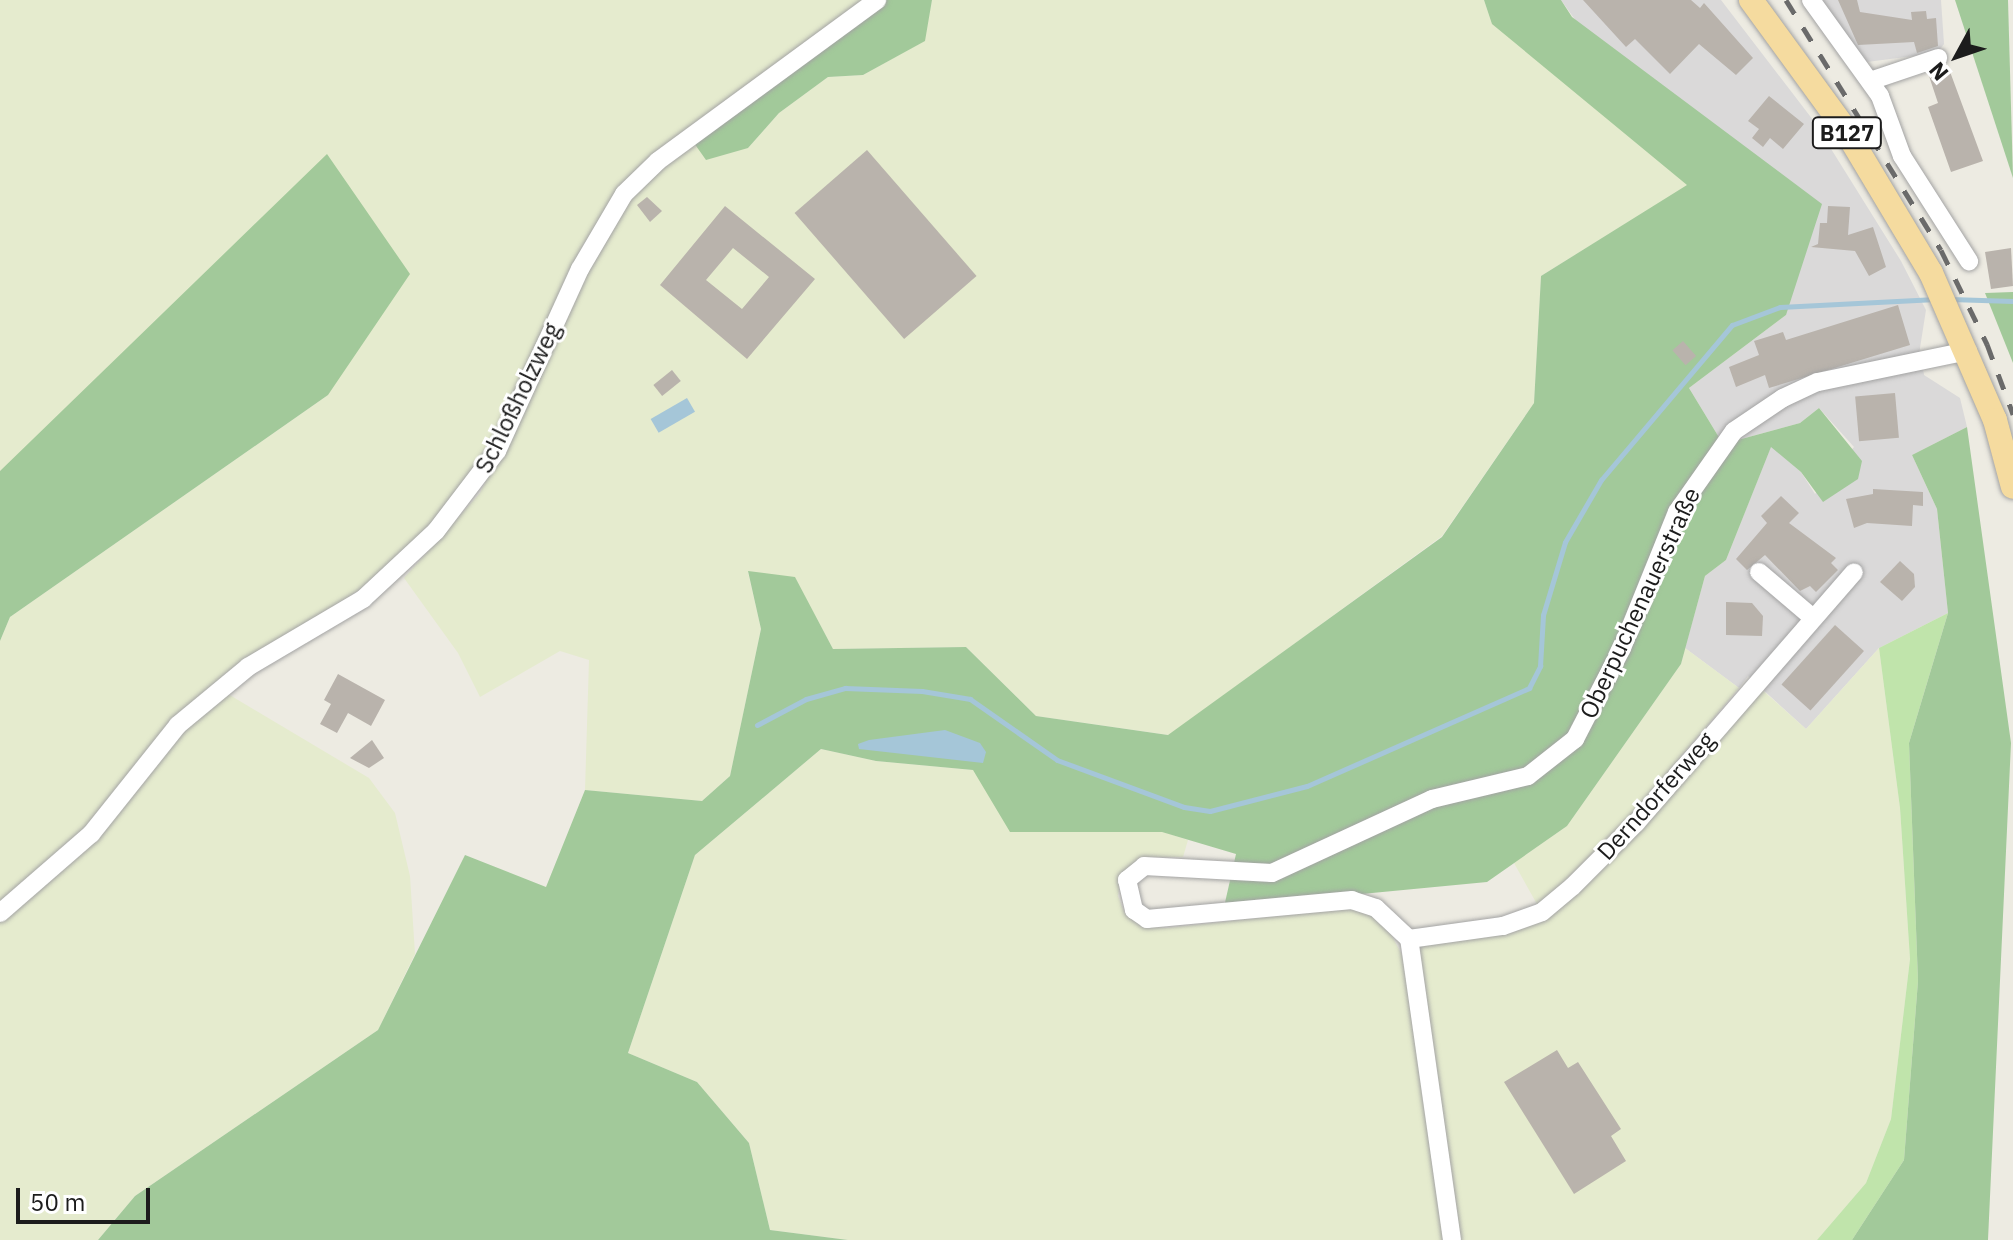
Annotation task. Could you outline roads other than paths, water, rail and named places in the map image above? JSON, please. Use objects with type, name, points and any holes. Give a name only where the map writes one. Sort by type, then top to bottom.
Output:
[{"type":"main road","name":"B127","points":[[1751,0],[1843,126],[1931,273],[1968,351],[2013,487]]},
{"type":"street","name":"Schloßholzweg","points":[[0,913],[91,834],[178,725],[248,667],[363,599],[436,531],[497,451],[580,269],[624,194],[658,161],[877,0]]},
{"type":"street","points":[[1811,0],[1870,81],[1902,156],[1969,261]]},
{"type":"street","points":[[1870,81],[1938,58]]},
{"type":"street","name":"Oberpuchenauerstraße","points":[[1409,939],[1376,908],[1352,900],[1147,919],[1134,910],[1127,880],[1144,866],[1272,873],[1432,799],[1528,776],[1575,739],[1622,648],[1677,512],[1734,431],[1783,398],[1818,382],[1968,351]]},
{"type":"street","points":[[1759,572],[1813,618]]},
{"type":"street","name":"Derndorferweg","points":[[1409,939],[1503,926],[1542,912],[1636,823],[1854,572]]},
{"type":"street","points":[[1409,939],[1452,1240]]},
{"type":"water","points":[[687,398],[695,412],[659,433],[651,419]]},
{"type":"water","points":[[945,730],[980,743],[986,752],[983,763],[859,749],[858,744],[869,740]]},
{"type":"waterway","points":[[757,725],[806,699],[845,688],[922,691],[970,699],[1057,760],[1184,807],[1210,811],[1307,786],[1529,688],[1540,666],[1543,615],[1565,542],[1601,480],[1732,325],[1780,307],[1936,299]]},
{"type":"waterway","points":[[1950,299],[2013,301]]},
{"type":"railway","points":[[1786,0],[1941,250],[1987,344],[2013,414]]}]
